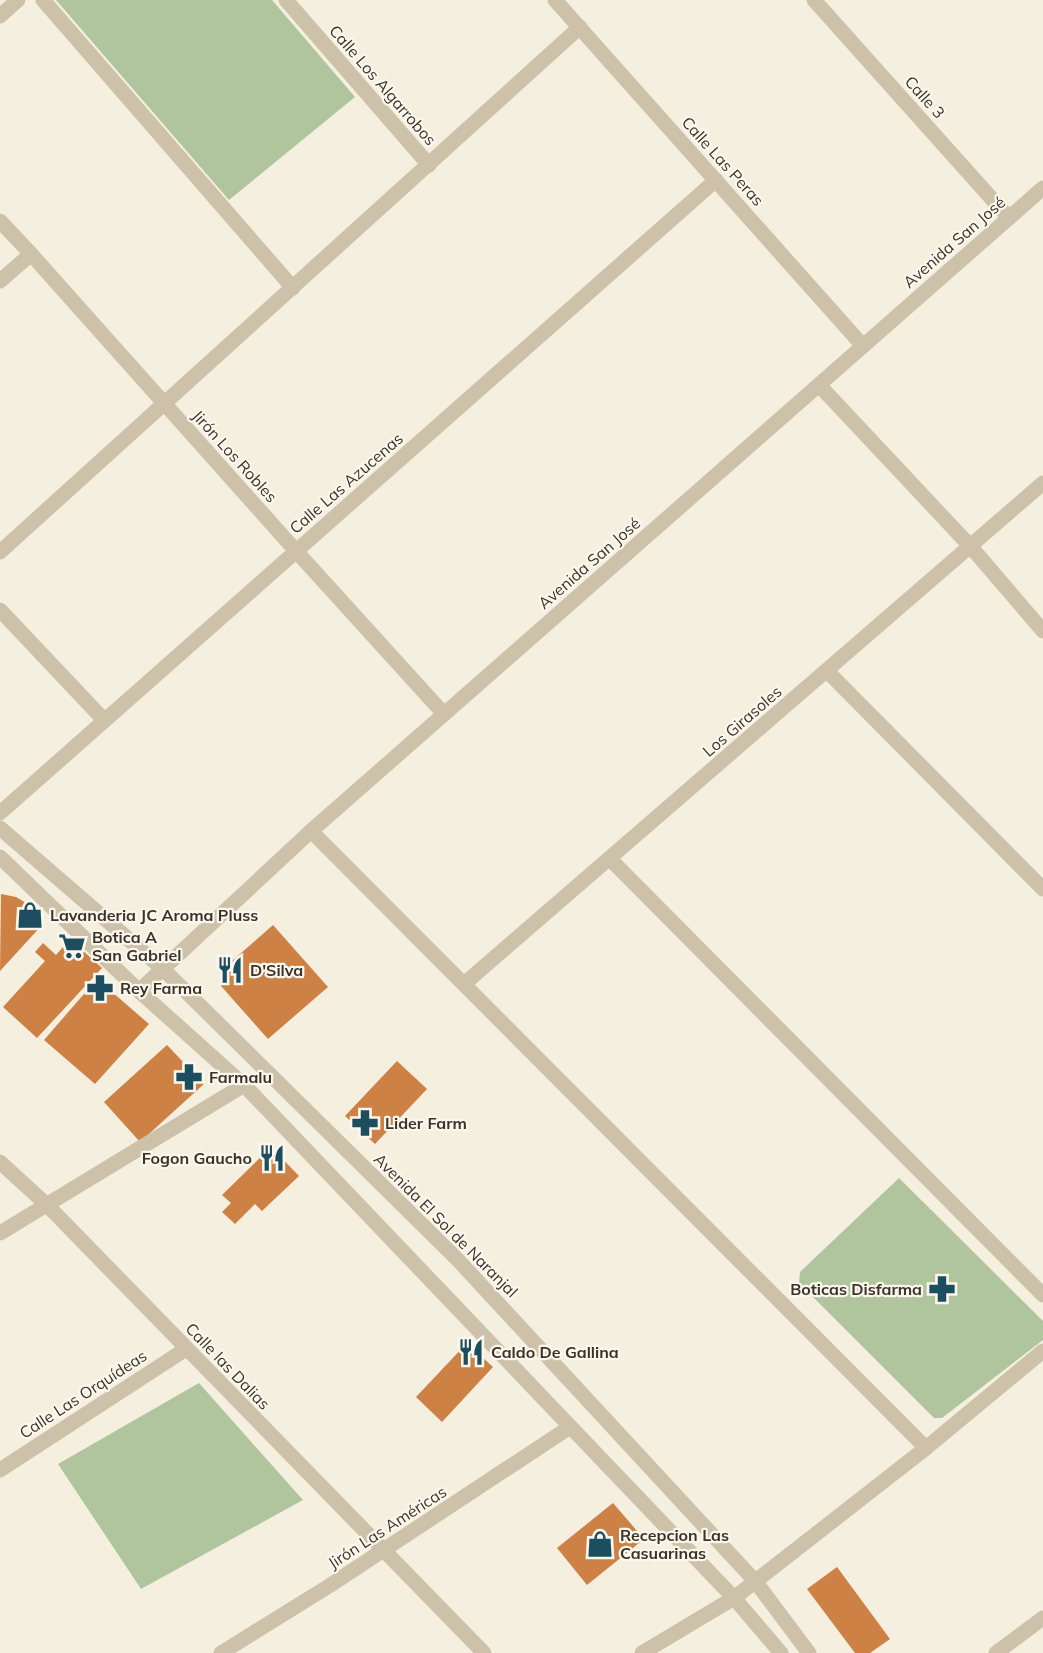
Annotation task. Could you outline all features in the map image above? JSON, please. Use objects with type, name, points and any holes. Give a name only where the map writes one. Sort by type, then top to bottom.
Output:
[{"type":"street","points":[[0,16],[18,0]]},
{"type":"street","points":[[43,0],[293,288]]},
{"type":"street","name":"Calle Los Algarrobos","points":[[286,0],[429,165]]},
{"type":"street","name":"Calle Las Peras","points":[[555,0],[863,346]]},
{"type":"street","name":"Calle 3","points":[[818,1],[1009,218]]},
{"type":"street","points":[[0,552],[580,27]]},
{"type":"street","name":"Calle Las Azucenas","points":[[0,813],[716,180]]},
{"type":"street","name":"Avenida San José","points":[[139,991],[311,831],[1043,188]]},
{"type":"street","name":"Jirón Los Robles","points":[[0,221],[444,714]]},
{"type":"street","points":[[0,281],[31,254]]},
{"type":"street","points":[[819,385],[971,548],[1043,631]]},
{"type":"street","name":"Los Girasoles","points":[[464,984],[971,548],[1043,483]]},
{"type":"street","points":[[0,610],[104,720]]},
{"type":"street","points":[[828,671],[1043,889]]},
{"type":"street","name":"Avenida El Sol de Naranjal","points":[[0,828],[163,969],[458,1260],[755,1581],[809,1653]]},
{"type":"street","points":[[311,831],[926,1448]]},
{"type":"street","points":[[0,857],[139,991],[244,1085],[734,1598],[781,1653]]},
{"type":"street","points":[[610,859],[1043,1294]]},
{"type":"street","points":[[0,1233],[244,1085]]},
{"type":"street","name":"Calle las Dalias","points":[[0,1162],[47,1205],[484,1653]]},
{"type":"street","name":"Calle Las Orquídeas","points":[[0,1470],[186,1348]]},
{"type":"street","points":[[642,1653],[734,1598],[926,1448],[1043,1351]]},
{"type":"street","name":"Jirón Las Américas","points":[[221,1653],[329,1586],[570,1427]]},
{"type":"street","points":[[996,1653],[1043,1618]]},
{"type":"green space","points":[[56,0],[272,0],[355,97],[229,200]]},
{"type":"green space","points":[[899,1178],[1043,1321],[1043,1340],[942,1418],[934,1418],[799,1283],[800,1272]]},
{"type":"green space","points":[[199,1383],[303,1500],[141,1589],[58,1464]]},
{"type":"building","points":[[1,894],[16,897],[31,906],[43,924],[0,971]]},
{"type":"building","points":[[273,925],[328,987],[268,1039],[221,986],[224,968]]},
{"type":"building","points":[[70,939],[102,968],[37,1038],[3,1007],[45,961],[35,952],[43,943],[56,955]]},
{"type":"building","points":[[97,979],[149,1024],[95,1084],[44,1040]]},
{"type":"building","points":[[167,1045],[204,1084],[140,1142],[104,1102]]},
{"type":"building","points":[[397,1061],[427,1089],[375,1144],[345,1116]]},
{"type":"building","points":[[271,1147],[299,1176],[262,1211],[255,1204],[235,1224],[222,1212],[231,1203],[222,1195]]},
{"type":"building","points":[[467,1343],[493,1367],[442,1422],[416,1397]]},
{"type":"building","name":"Recepcion Las Casuarinas","points":[[613,1503],[644,1539],[587,1585],[557,1548]]},
{"type":"building","points":[[837,1567],[890,1639],[870,1653],[855,1653],[807,1589]]},
{"type":"place","name":"Lavanderia JC Aroma Pluss","points":[[30,915]]},
{"type":"place","name":"Botica A San Gabriel","points":[[72,946]]},
{"type":"place","name":"D'Silva","points":[[230,970]]},
{"type":"place","name":"Rey Farma","points":[[100,988]]},
{"type":"place","name":"Farmalu","points":[[189,1077]]},
{"type":"place","name":"Lider Farm","points":[[365,1123]]},
{"type":"place","name":"Fogon Gaucho","points":[[272,1158]]},
{"type":"place","name":"Boticas Disfarma","points":[[942,1289]]},
{"type":"place","name":"Caldo De Gallina","points":[[471,1352]]},
{"type":"place","name":"Recepcion Las Casuarinas","points":[[600,1544]]}]
